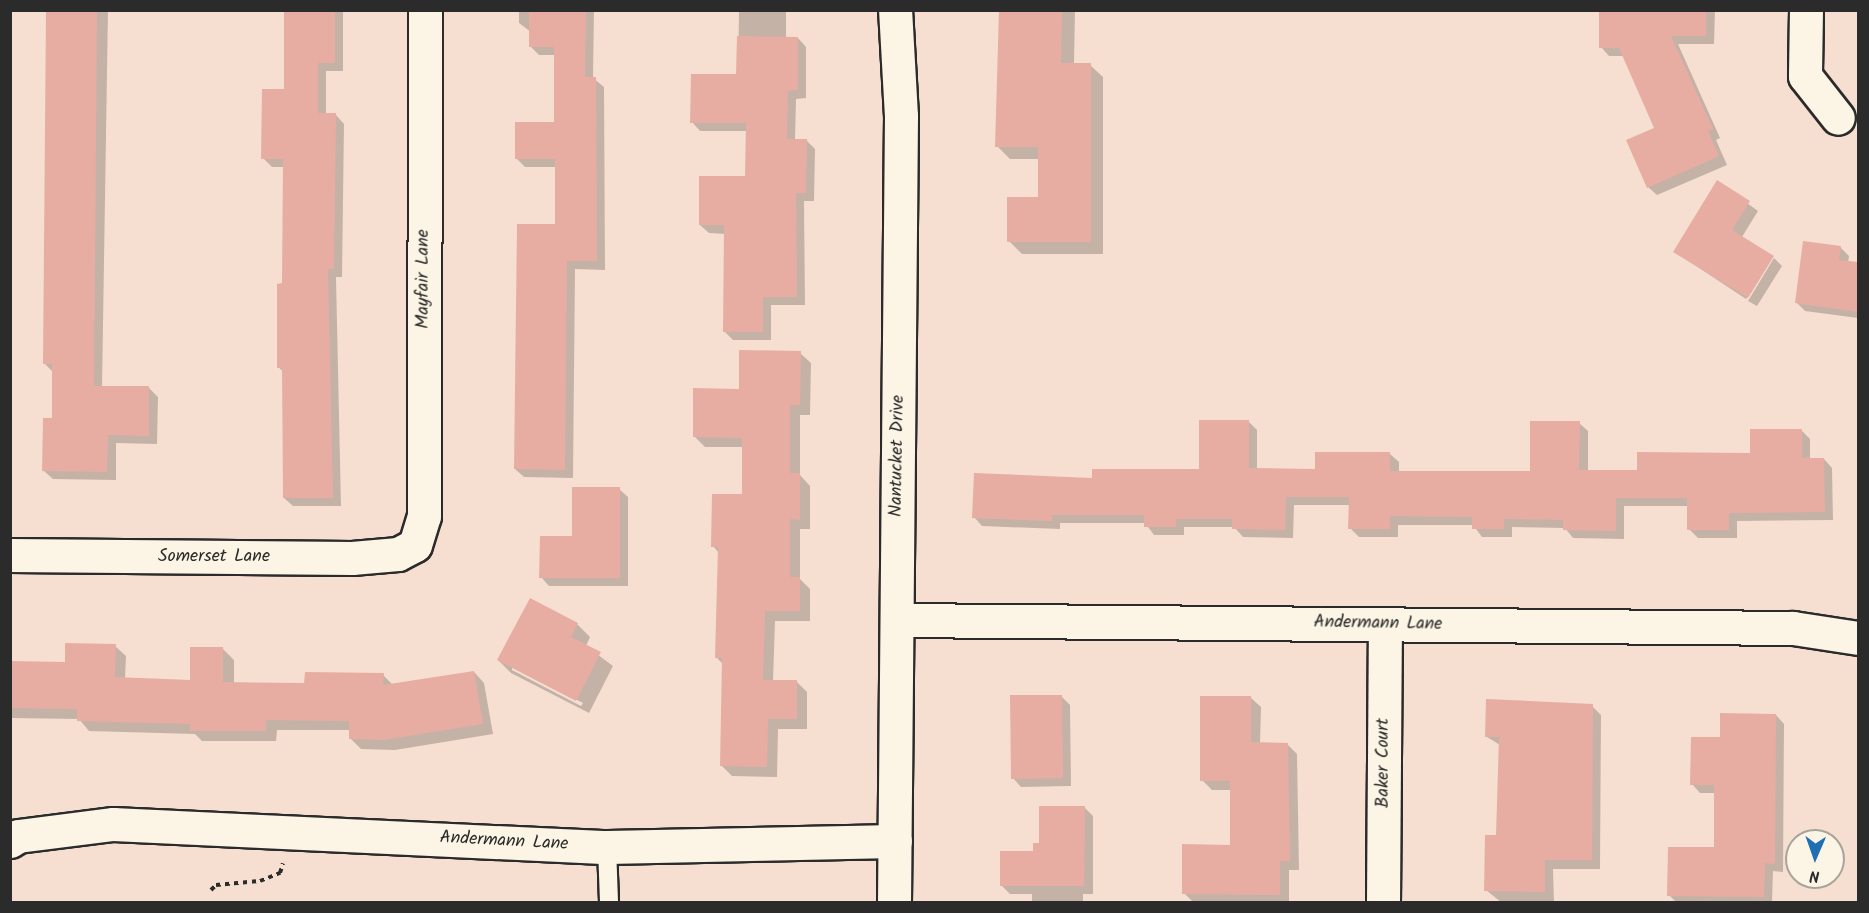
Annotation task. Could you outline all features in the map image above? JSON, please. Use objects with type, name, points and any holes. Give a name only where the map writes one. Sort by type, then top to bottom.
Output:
[{"type":"street","name":"Mayfair Lane","points":[[416,545],[424,516],[425,10]]},
{"type":"street","name":"Nantucket Drive","points":[[894,903],[901,117],[895,10]]},
{"type":"street","points":[[1806,10],[1805,76],[1838,118]]},
{"type":"street","name":"Somerset Lane","points":[[10,555],[352,558],[398,554],[416,545]]},
{"type":"street","name":"Andermann Lane","points":[[897,620],[1793,628],[1858,638]]},
{"type":"street","name":"Baker Court","points":[[1383,903],[1385,624]]},
{"type":"street","name":"Andermann Lane","points":[[10,841],[18,836],[113,824],[607,846],[895,841]]},
{"type":"lane","points":[[607,846],[609,903]]},
{"type":"path","points":[[211,890],[216,885],[249,884],[280,873],[285,832]]},
{"type":"building","points":[[46,10],[97,10],[94,386],[149,386],[149,436],[108,435],[107,472],[42,471],[43,418],[52,418],[52,364],[43,364]]},
{"type":"building","points":[[284,10],[335,10],[335,63],[318,63],[318,113],[336,113],[334,269],[328,269],[333,498],[283,498],[282,368],[277,368],[277,284],[282,283],[283,159],[261,159],[262,89],[284,89]]},
{"type":"building","points":[[529,10],[586,10],[585,77],[596,77],[597,261],[567,261],[565,470],[514,469],[517,224],[555,224],[555,159],[515,159],[515,122],[554,122],[554,47],[529,47]]},
{"type":"building","points":[[999,10],[1062,10],[1061,63],[1091,63],[1091,242],[1007,242],[1007,197],[1038,197],[1038,147],[995,147]]},
{"type":"building","points":[[1599,10],[1706,10],[1706,36],[1671,36],[1713,129],[1708,131],[1719,156],[1647,188],[1626,140],[1654,128],[1619,48],[1599,48]]},
{"type":"building","points":[[737,36],[798,37],[798,90],[788,91],[787,139],[807,139],[806,193],[796,193],[797,297],[763,297],[763,332],[723,332],[724,225],[699,225],[699,176],[745,176],[746,123],[690,123],[691,74],[736,74]]},
{"type":"building","points":[[1717,180],[1750,201],[1732,230],[1774,256],[1748,298],[1673,252]]},
{"type":"building","points":[[1803,241],[1841,246],[1839,260],[1858,262],[1858,312],[1795,303]]},
{"type":"building","points":[[739,350],[801,351],[800,405],[790,405],[790,473],[800,473],[800,520],[790,519],[790,577],[800,577],[800,611],[765,611],[763,680],[797,680],[797,719],[768,719],[767,767],[720,766],[722,658],[715,658],[718,547],[711,547],[712,494],[742,494],[742,438],[693,437],[693,388],[739,389]]},
{"type":"building","points":[[1199,420],[1249,420],[1249,468],[1315,469],[1315,452],[1390,452],[1390,471],[1530,471],[1530,421],[1580,421],[1579,470],[1637,470],[1637,452],[1750,453],[1750,429],[1802,429],[1802,458],[1824,458],[1825,512],[1729,513],[1729,530],[1687,530],[1687,498],[1616,498],[1616,531],[1563,530],[1563,520],[1504,519],[1504,529],[1472,529],[1472,517],[1390,516],[1390,529],[1348,529],[1349,497],[1286,497],[1285,530],[1232,529],[1232,519],[1176,519],[1176,527],[1144,527],[1144,515],[1052,515],[1052,521],[972,518],[974,473],[1092,478],[1092,469],[1199,469]]},
{"type":"building","points":[[572,487],[620,487],[620,578],[539,578],[540,536],[572,536]]},
{"type":"building","points":[[530,598],[578,623],[571,637],[601,652],[576,701],[497,660]]},
{"type":"building","points":[[65,643],[116,644],[115,677],[190,680],[190,647],[223,647],[223,682],[304,683],[305,672],[384,673],[383,685],[474,671],[483,724],[384,740],[349,739],[349,721],[266,720],[266,731],[190,731],[190,724],[77,721],[77,709],[10,708],[10,661],[65,662]]},
{"type":"building","points":[[1010,695],[1062,695],[1063,778],[1011,779]]},
{"type":"building","points":[[1200,696],[1251,696],[1251,742],[1288,743],[1290,861],[1280,861],[1280,895],[1182,894],[1182,844],[1230,845],[1230,781],[1200,781]]},
{"type":"building","points":[[1486,699],[1593,704],[1592,860],[1545,860],[1545,892],[1484,891],[1485,835],[1496,835],[1499,737],[1485,737]]},
{"type":"building","points":[[1720,713],[1776,714],[1775,864],[1765,863],[1764,897],[1667,896],[1668,847],[1714,847],[1714,785],[1690,785],[1691,737],[1720,737]]},
{"type":"building","points":[[1039,806],[1085,806],[1084,886],[1000,886],[1000,851],[1033,851],[1033,843],[1039,843]]}]
